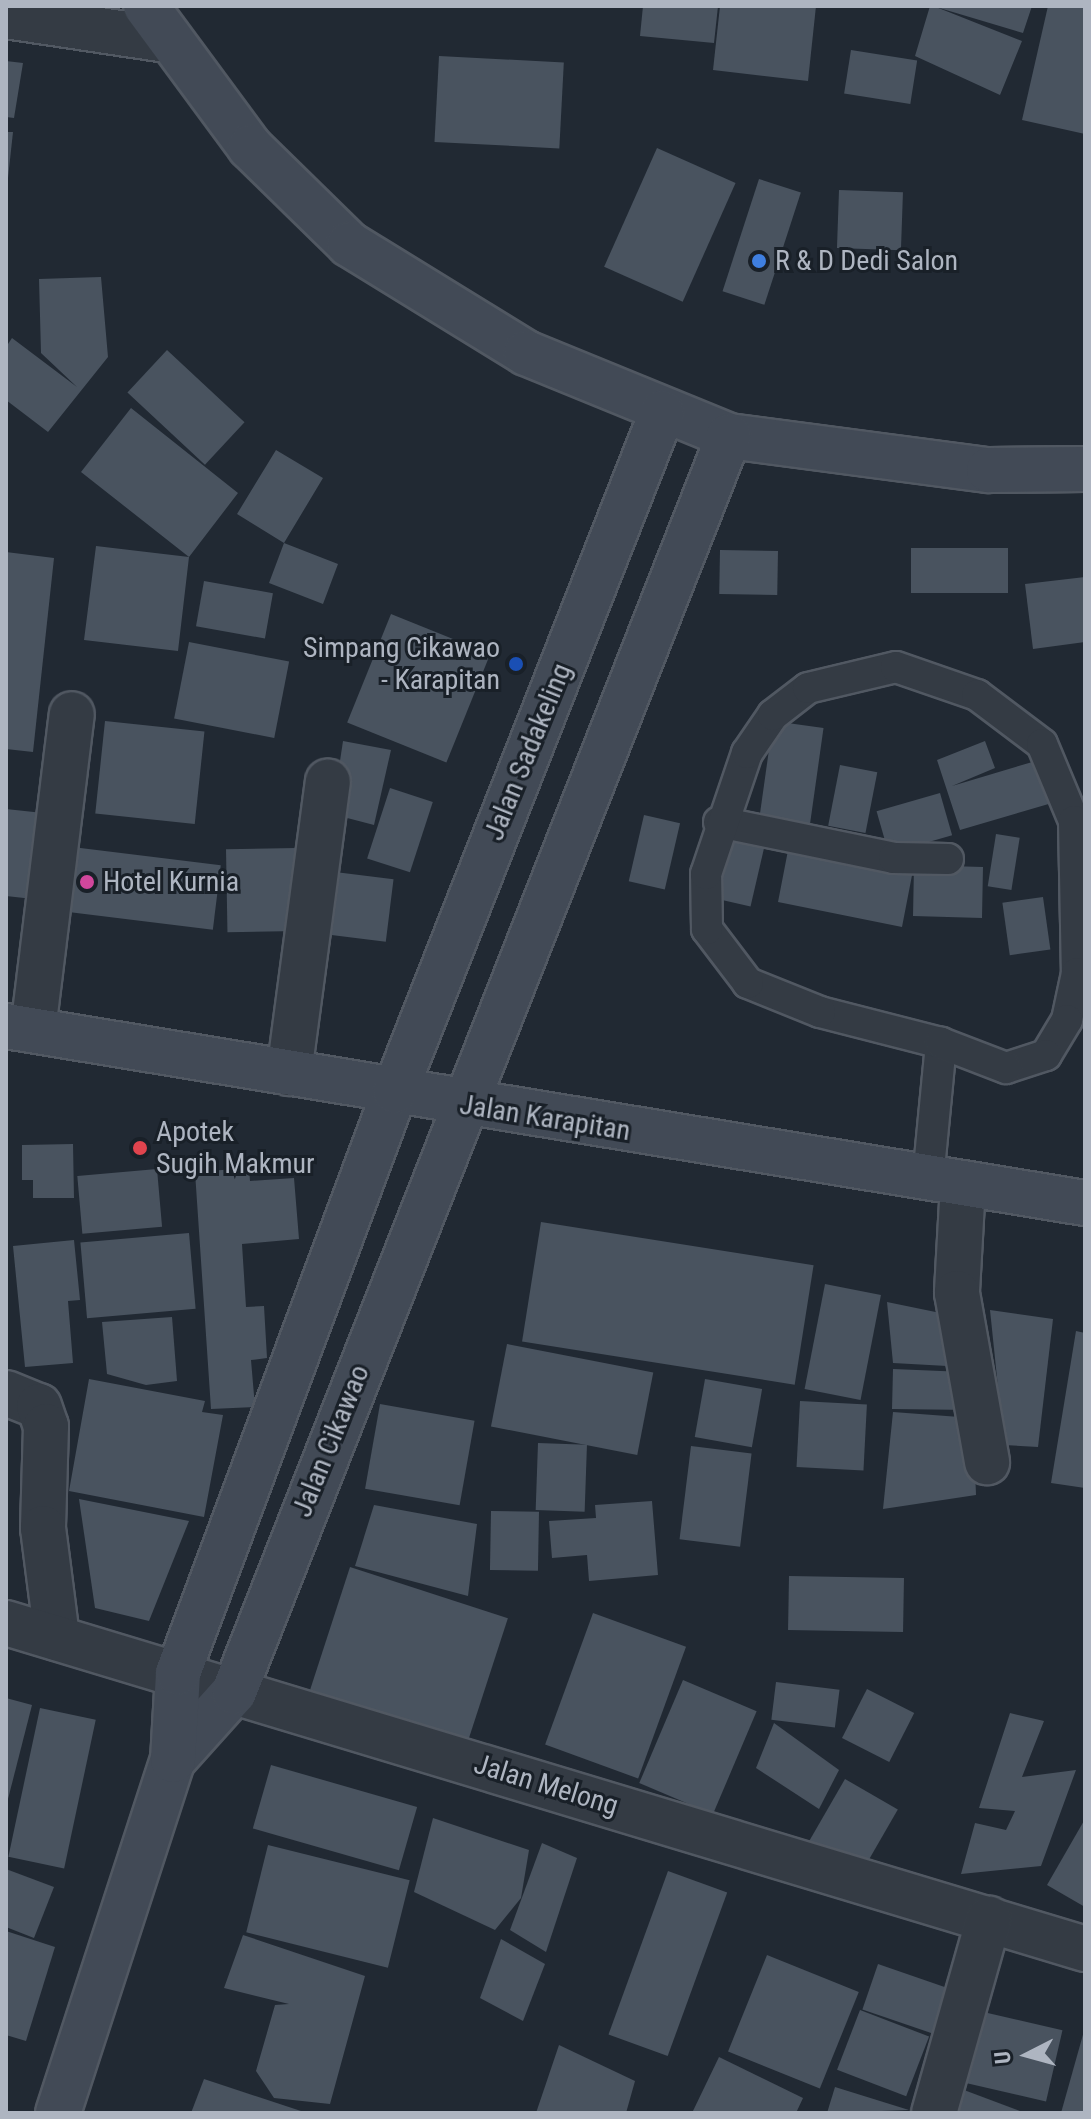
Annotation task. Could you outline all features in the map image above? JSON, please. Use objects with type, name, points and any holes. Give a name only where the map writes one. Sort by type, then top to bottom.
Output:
[{"type":"street","points":[[6,16],[156,23],[250,147],[349,244],[526,353],[662,413],[729,436],[989,470],[1085,469]]},
{"type":"street","name":"Jalan Sadakeling","points":[[395,1091],[662,413]]},
{"type":"street","points":[[468,1107],[729,436]]},
{"type":"street","points":[[19,1028],[72,714]]},
{"type":"street","points":[[289,1073],[328,782]]},
{"type":"street","name":"Jalan Karapitan","points":[[19,1028],[395,1091],[468,1107],[1085,1203]]},
{"type":"street","name":"Jalan Cikawao","points":[[58,2113],[173,1760],[178,1673],[395,1091]]},
{"type":"street","name":"Jalan Cikawao","points":[[173,1760],[234,1692],[468,1107]]},
{"type":"street","points":[[946,1182],[957,1293],[987,1462]]},
{"type":"street","points":[[6,1393],[39,1406],[46,1426],[43,1528],[57,1638]]},
{"type":"street","name":"Jalan Melong","points":[[6,1623],[1085,1949]]},
{"type":"street","points":[[934,2113],[989,1919]]},
{"type":"lane","points":[[896,667],[977,695],[1042,744],[1074,821],[1077,973],[1067,1020],[1046,1055],[1006,1068],[941,1043],[820,1012],[748,983],[707,929],[706,874],[719,822],[747,753],[773,715],[808,688],[896,667]]},
{"type":"lane","points":[[719,822],[894,858],[948,859]]},
{"type":"lane","points":[[941,1043],[946,1182]]},
{"type":"building","points":[[643,6],[718,6],[714,43],[640,36]]},
{"type":"building","points":[[720,6],[816,6],[808,81],[713,70]]},
{"type":"building","points":[[930,6],[1032,6],[1023,33],[936,7],[1022,41],[1000,95],[915,56]]},
{"type":"building","points":[[1048,6],[1085,6],[1085,134],[1022,120]]},
{"type":"building","points":[[851,50],[917,60],[910,104],[844,93]]},
{"type":"building","points":[[439,56],[564,63],[559,148],[434,142]]},
{"type":"building","points":[[6,61],[23,63],[14,118],[6,117]]},
{"type":"building","points":[[6,132],[13,132],[8,178],[6,178]]},
{"type":"building","points":[[657,148],[736,183],[683,302],[604,267]]},
{"type":"building","points":[[759,179],[801,193],[764,305],[723,291]]},
{"type":"building","points":[[839,190],[903,192],[901,250],[837,248]]},
{"type":"building","points":[[101,277],[108,357],[48,432],[6,400],[6,347],[12,338],[77,387],[41,353],[39,279]]},
{"type":"building","points":[[167,350],[245,422],[205,465],[127,392]]},
{"type":"building","points":[[131,408],[238,493],[189,557],[81,472]]},
{"type":"building","points":[[276,450],[323,478],[284,543],[237,514]]},
{"type":"building","points":[[284,543],[338,564],[323,604],[269,583]]},
{"type":"building","points":[[96,546],[189,557],[178,651],[84,640]]},
{"type":"building","points":[[911,548],[1008,548],[1008,593],[911,593]]},
{"type":"building","points":[[720,550],[778,551],[777,595],[719,594]]},
{"type":"building","points":[[6,552],[54,558],[33,752],[6,749]]},
{"type":"building","points":[[1085,577],[1085,642],[1033,649],[1025,584]]},
{"type":"building","points":[[204,581],[273,593],[265,638],[196,626]]},
{"type":"building","points":[[391,614],[490,654],[446,763],[347,722]]},
{"type":"building","points":[[189,642],[289,661],[274,738],[174,719]]},
{"type":"building","points":[[105,721],[204,731],[195,824],[95,813]]},
{"type":"building","points":[[773,721],[824,728],[809,831],[759,824]]},
{"type":"building","points":[[343,741],[391,750],[374,825],[332,814]]},
{"type":"building","points":[[985,741],[995,768],[952,786],[1039,760],[1052,803],[960,830],[937,760]]},
{"type":"building","points":[[840,765],[877,772],[865,833],[828,826]]},
{"type":"building","points":[[390,788],[433,802],[410,872],[367,858]]},
{"type":"building","points":[[940,793],[952,835],[889,853],[877,811]]},
{"type":"building","points":[[6,809],[43,813],[33,899],[6,896]]},
{"type":"building","points":[[644,815],[680,823],[665,890],[629,881]]},
{"type":"building","points":[[721,830],[766,840],[751,907],[706,896]]},
{"type":"building","points":[[996,834],[1020,838],[1011,890],[988,886]]},
{"type":"building","points":[[790,840],[914,865],[902,927],[778,902]]},
{"type":"building","points":[[56,845],[221,865],[213,930],[48,910]]},
{"type":"building","points":[[296,848],[297,931],[227,932],[226,849]]},
{"type":"building","points":[[914,865],[983,867],[982,918],[913,916]]},
{"type":"building","points":[[327,871],[394,879],[386,942],[319,934]]},
{"type":"building","points":[[1043,897],[1050,949],[1010,955],[1002,903]]},
{"type":"building","points":[[73,1144],[74,1198],[33,1198],[33,1180],[22,1180],[22,1145]]},
{"type":"building","points":[[249,1168],[250,1181],[294,1178],[299,1239],[242,1244],[246,1307],[264,1306],[267,1358],[251,1360],[255,1407],[211,1409],[195,1172]]},
{"type":"building","points":[[157,1169],[162,1227],[82,1234],[77,1176]]},
{"type":"building","points":[[541,1222],[814,1265],[795,1385],[522,1342]]},
{"type":"building","points":[[189,1233],[196,1309],[87,1318],[80,1242]]},
{"type":"building","points":[[74,1240],[80,1300],[68,1301],[73,1363],[25,1367],[13,1246]]},
{"type":"building","points":[[825,1284],[881,1295],[861,1400],[805,1389]]},
{"type":"building","points":[[887,1302],[955,1316],[965,1367],[893,1363]]},
{"type":"building","points":[[990,1310],[1053,1319],[1038,1447],[1004,1445]]},
{"type":"building","points":[[172,1317],[177,1381],[146,1385],[107,1374],[102,1322]]},
{"type":"building","points":[[1076,1331],[1085,1333],[1085,1488],[1051,1483]]},
{"type":"building","points":[[507,1344],[653,1372],[637,1455],[491,1426]]},
{"type":"building","points":[[893,1369],[965,1372],[971,1410],[892,1409]]},
{"type":"building","points":[[89,1379],[205,1401],[202,1412],[223,1415],[204,1517],[69,1491]]},
{"type":"building","points":[[705,1379],[762,1389],[752,1447],[695,1437]]},
{"type":"building","points":[[800,1401],[867,1405],[863,1470],[797,1467]]},
{"type":"building","points":[[380,1404],[475,1421],[460,1505],[365,1489]]},
{"type":"building","points":[[893,1412],[973,1418],[976,1495],[883,1509]]},
{"type":"building","points":[[538,1443],[587,1445],[585,1512],[536,1510]]},
{"type":"building","points":[[691,1446],[752,1453],[740,1547],[680,1539]]},
{"type":"building","points":[[79,1499],[189,1521],[149,1621],[95,1608]]},
{"type":"building","points":[[652,1501],[658,1575],[589,1581],[587,1555],[552,1558],[549,1521],[596,1518],[595,1505]]},
{"type":"building","points":[[374,1505],[477,1524],[468,1596],[355,1566]]},
{"type":"building","points":[[491,1511],[539,1512],[538,1571],[490,1570]]},
{"type":"building","points":[[350,1567],[508,1618],[468,1741],[310,1690]]},
{"type":"building","points":[[789,1576],[904,1578],[903,1632],[788,1630]]},
{"type":"building","points":[[593,1613],[686,1647],[638,1778],[545,1745]]},
{"type":"building","points":[[683,1680],[757,1711],[713,1814],[639,1783]]},
{"type":"building","points":[[776,1682],[840,1690],[835,1728],[771,1720]]},
{"type":"building","points":[[867,1689],[914,1713],[889,1762],[842,1738]]},
{"type":"building","points":[[6,1698],[32,1705],[7,1803],[6,1803]]},
{"type":"building","points":[[40,1708],[96,1720],[64,1869],[8,1857]]},
{"type":"building","points":[[1010,1713],[1044,1721],[1022,1777],[1076,1770],[1041,1866],[961,1874],[975,1823],[1006,1830],[1015,1811],[979,1808]]},
{"type":"building","points":[[774,1723],[839,1770],[819,1809],[756,1768]]},
{"type":"building","points":[[271,1765],[417,1807],[399,1870],[253,1828]]},
{"type":"building","points":[[845,1779],[898,1810],[861,1873],[808,1842]]},
{"type":"building","points":[[433,1818],[529,1850],[521,1898],[495,1930],[414,1892]]},
{"type":"building","points":[[1085,1819],[1085,1907],[1047,1885]]},
{"type":"building","points":[[542,1843],[577,1858],[546,1952],[510,1930]]},
{"type":"building","points":[[268,1845],[410,1880],[388,1968],[246,1932]]},
{"type":"building","points":[[6,1869],[54,1887],[34,1938],[6,1927]]},
{"type":"building","points":[[668,1871],[727,1893],[668,2056],[608,2035]]},
{"type":"building","points":[[6,1931],[55,1947],[26,2041],[6,2035]]},
{"type":"building","points":[[243,1935],[365,1976],[330,2104],[274,2098],[256,2071],[275,2005],[289,2004],[224,1988]]},
{"type":"building","points":[[501,1939],[545,1964],[523,2021],[480,1998]]},
{"type":"building","points":[[767,1955],[859,1992],[820,2089],[728,2051]]},
{"type":"building","points":[[878,1964],[949,1988],[933,2034],[862,2009]]},
{"type":"building","points":[[966,2008],[1062,2030],[1046,2101],[950,2079]]},
{"type":"building","points":[[860,2010],[929,2037],[906,2096],[837,2070]]},
{"type":"building","points":[[1084,2031],[1085,2113],[1061,2113]]},
{"type":"building","points":[[559,2045],[635,2081],[626,2113],[536,2113]]},
{"type":"building","points":[[719,2057],[803,2098],[796,2113],[692,2113]]},
{"type":"building","points":[[204,2079],[304,2112],[304,2113],[191,2113]]},
{"type":"building","points":[[835,2087],[909,2110],[827,2113]]},
{"type":"building","points":[[956,2087],[1025,2113],[946,2113]]},
{"type":"place","name":"R & D Dedi Salon","points":[[759,261]]},
{"type":"place","name":"Simpang Cikawao - Karapitan","points":[[516,664]]},
{"type":"place","name":"Hotel Kurnia","points":[[87,882]]},
{"type":"place","name":"Apotek Sugih Makmur","points":[[140,1148]]}]
